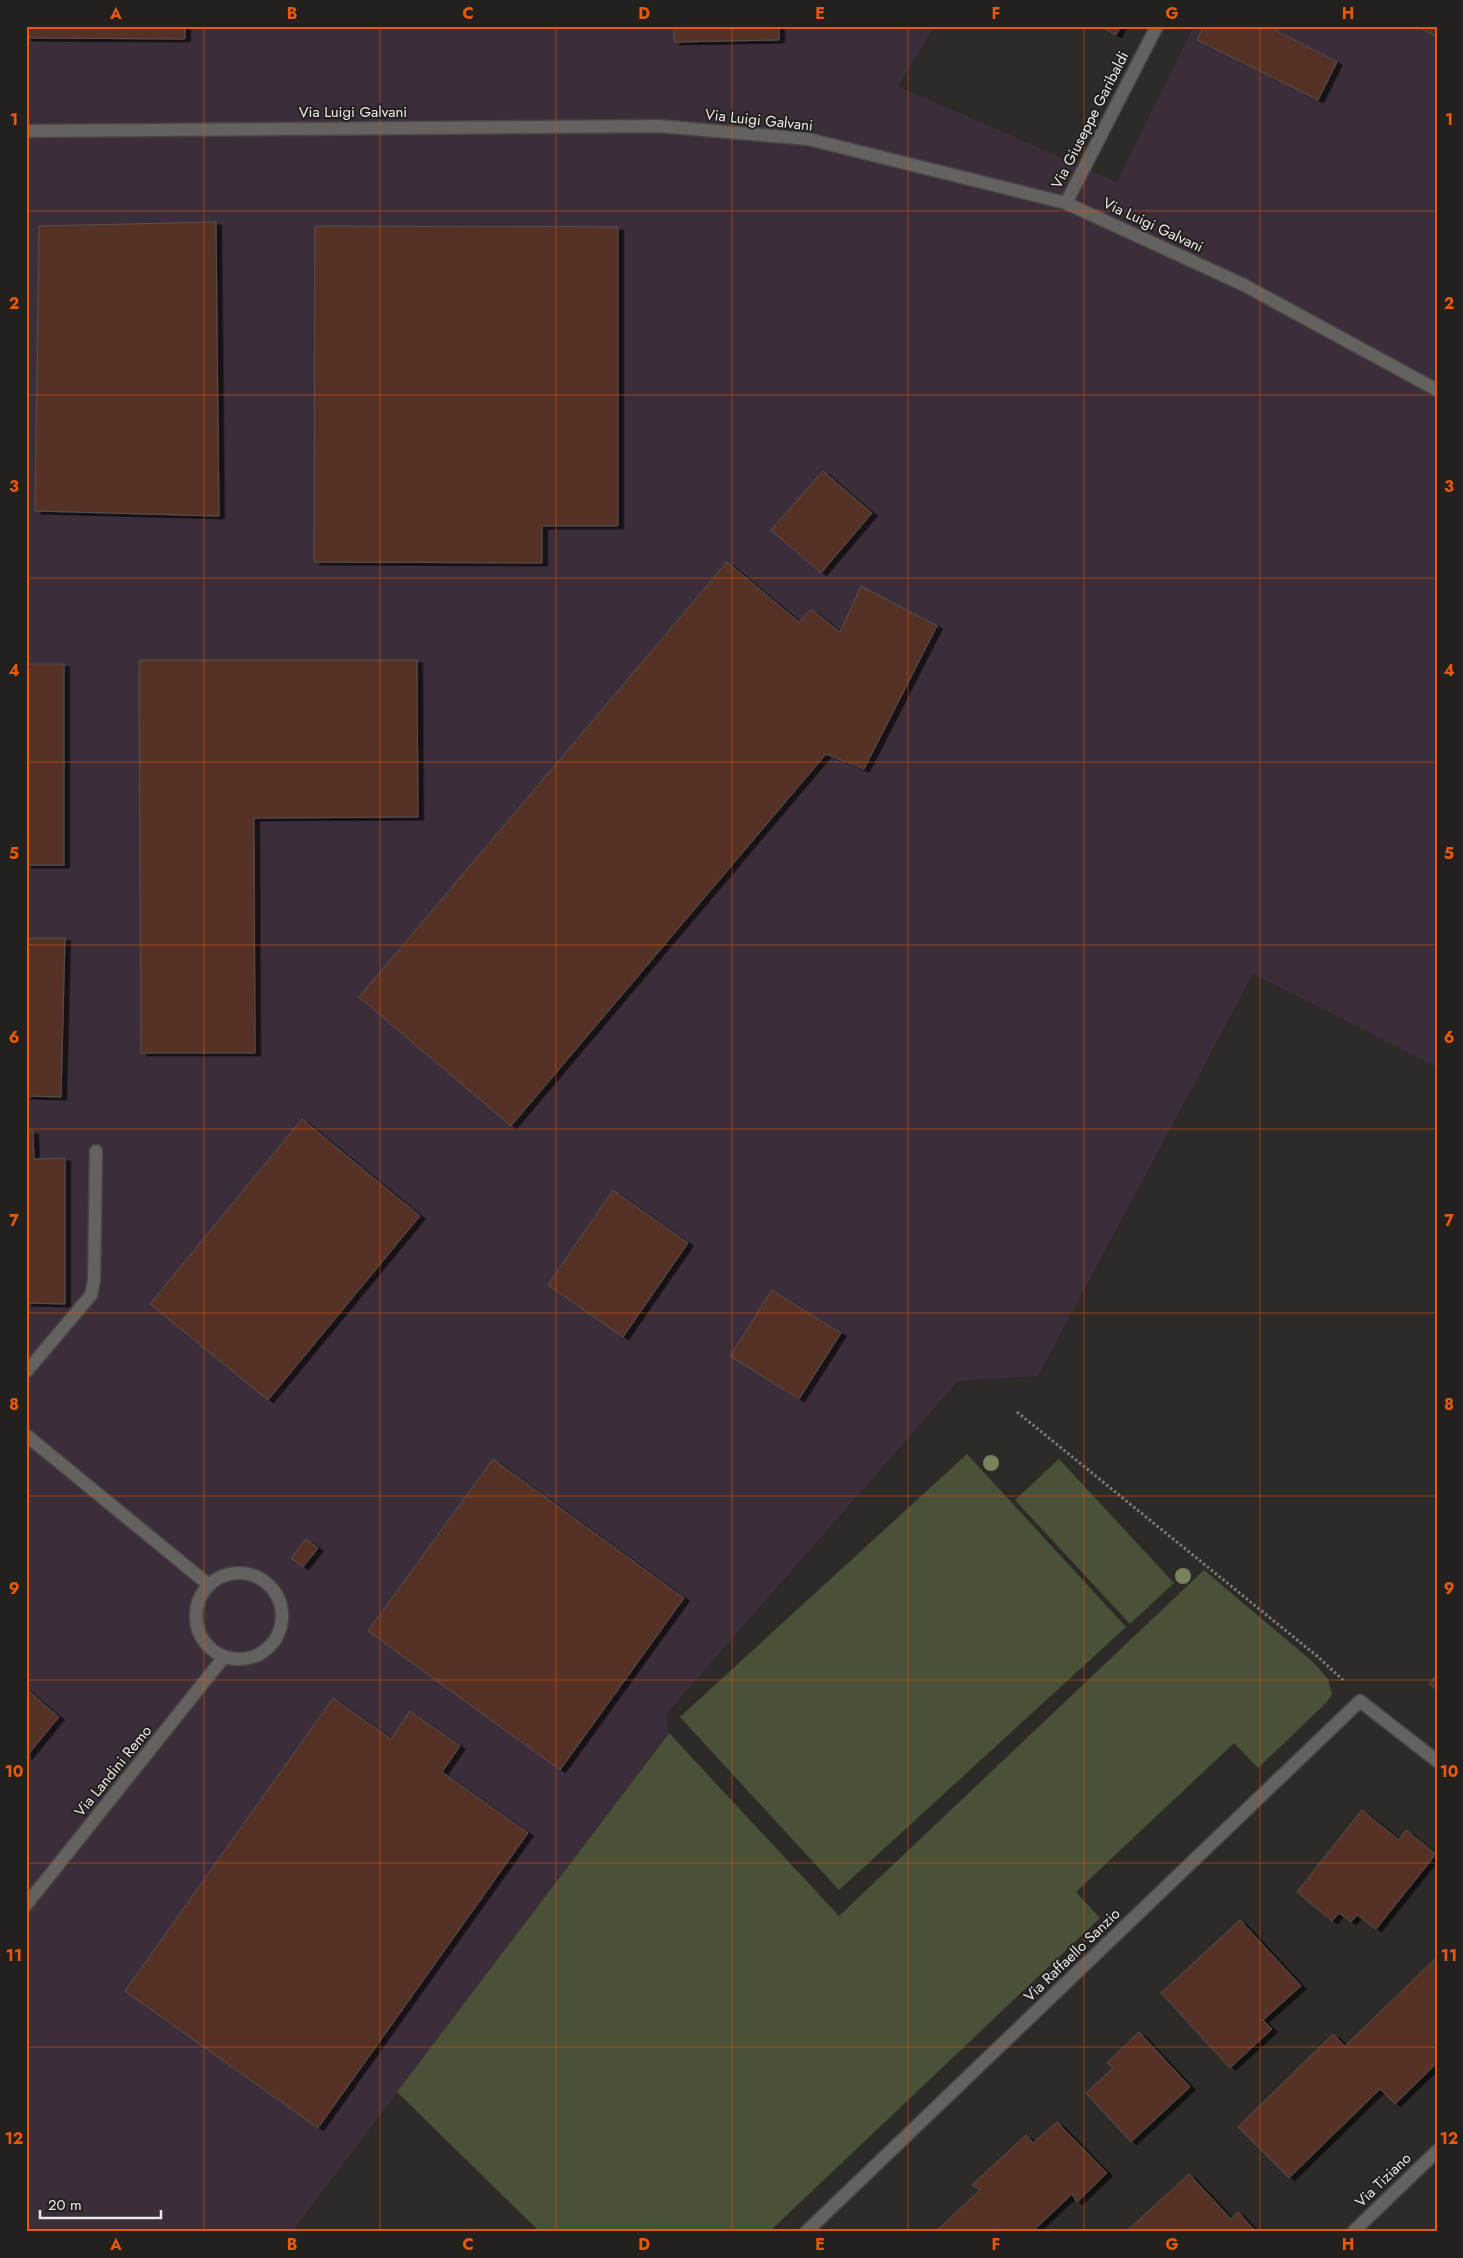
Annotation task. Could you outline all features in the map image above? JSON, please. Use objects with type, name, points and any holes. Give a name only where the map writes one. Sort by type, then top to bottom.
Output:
[{"type":"street","name":"Via Giuseppe Garibaldi","points":[[1066,202],[1157,26]]},
{"type":"street","name":"Via Luigi Galvani","points":[[26,131],[659,126],[808,140],[1066,202],[1244,285],[1437,390]]},
{"type":"street","points":[[26,1372],[92,1295],[94,1280],[96,1151]]},
{"type":"street","points":[[26,1435],[209,1585]]},
{"type":"street","points":[[231,1573],[246,1574],[259,1578],[270,1586],[278,1597],[282,1611],[282,1625],[277,1638],[268,1649],[257,1656],[243,1660],[215,1654],[204,1643],[197,1630],[194,1616],[198,1601],[209,1585],[216,1578],[231,1573]]},
{"type":"street","name":"Via Landini Remo","points":[[26,1905],[224,1657]]},
{"type":"street","points":[[1360,1701],[1437,1761]]},
{"type":"street","name":"Via Raffaello Sanzio","points":[[806,2232],[1360,1701]]},
{"type":"street","name":"Via Tiziano","points":[[1352,2232],[1437,2151]]},
{"type":"path","points":[[1017,1412],[1332,1669],[1360,1701]]},
{"type":"shaded area","points":[[26,26],[935,26],[898,86],[1117,182],[1194,26],[1437,26],[1437,1067],[1253,974],[1038,1376],[958,1381],[667,1713],[668,1733],[292,2232],[26,2232]]},
{"type":"green space","points":[[967,1454],[1126,1627],[839,1890],[680,1717]]},
{"type":"green space","points":[[1059,1459],[1174,1583],[1130,1624],[1015,1500]]},
{"type":"green space","points":[[1204,1570],[1313,1662],[1328,1679],[1332,1694],[1326,1703],[1258,1768],[1234,1743],[1076,1892],[1100,1918],[769,2232],[540,2232],[397,2092],[669,1733],[839,1916]]},
{"type":"building","points":[[26,26],[185,26],[185,39],[26,38]]},
{"type":"building","points":[[674,26],[779,26],[779,40],[674,42]]},
{"type":"building","points":[[1100,26],[1121,26],[1116,35]]},
{"type":"building","points":[[1204,26],[1267,26],[1337,62],[1318,100],[1197,40]]},
{"type":"building","points":[[1416,26],[1437,26],[1437,37]]},
{"type":"building","points":[[216,222],[219,516],[35,511],[39,226]]},
{"type":"building","points":[[315,226],[618,227],[618,526],[542,526],[542,563],[314,562]]},
{"type":"building","points":[[823,471],[872,513],[821,573],[771,530]]},
{"type":"building","points":[[727,562],[799,622],[811,609],[840,632],[861,586],[937,626],[864,769],[826,754],[511,1126],[359,997]]},
{"type":"building","points":[[139,660],[417,660],[418,817],[254,818],[255,1053],[141,1053]]},
{"type":"building","points":[[26,664],[64,664],[64,865],[26,865]]},
{"type":"building","points":[[26,938],[65,938],[61,1097],[26,1096]]},
{"type":"building","points":[[302,1119],[420,1216],[268,1400],[150,1304]]},
{"type":"building","points":[[26,1131],[33,1131],[34,1159],[65,1158],[65,1304],[26,1303]]},
{"type":"building","points":[[613,1190],[688,1243],[623,1337],[548,1285]]},
{"type":"building","points":[[772,1290],[841,1333],[799,1399],[730,1356]]},
{"type":"building","points":[[493,1459],[684,1598],[560,1770],[368,1631]]},
{"type":"building","points":[[306,1539],[318,1548],[303,1567],[291,1558]]},
{"type":"building","points":[[1437,1674],[1437,1690],[1429,1684]]},
{"type":"building","points":[[26,1689],[59,1717],[26,1757]]},
{"type":"building","points":[[333,1698],[391,1739],[410,1711],[460,1746],[442,1772],[528,1833],[318,2128],[125,1991]]},
{"type":"building","points":[[1362,1810],[1399,1840],[1406,1830],[1436,1854],[1376,1929],[1357,1915],[1351,1922],[1339,1913],[1332,1921],[1297,1892]]},
{"type":"building","points":[[1240,1920],[1301,1986],[1263,2020],[1272,2029],[1230,2068],[1161,1993]]},
{"type":"building","points":[[1437,1957],[1437,2063],[1395,2104],[1380,2089],[1289,2178],[1238,2127],[1333,2034],[1345,2046]]},
{"type":"building","points":[[1139,2032],[1190,2087],[1131,2142],[1086,2093],[1113,2068],[1107,2063]]},
{"type":"building","points":[[1057,2122],[1107,2173],[1077,2202],[1072,2194],[1032,2232],[935,2232],[980,2190],[972,2185],[1026,2135],[1033,2143]]},
{"type":"building","points":[[1189,2174],[1231,2219],[1238,2212],[1256,2232],[1132,2232],[1129,2229]]}]
